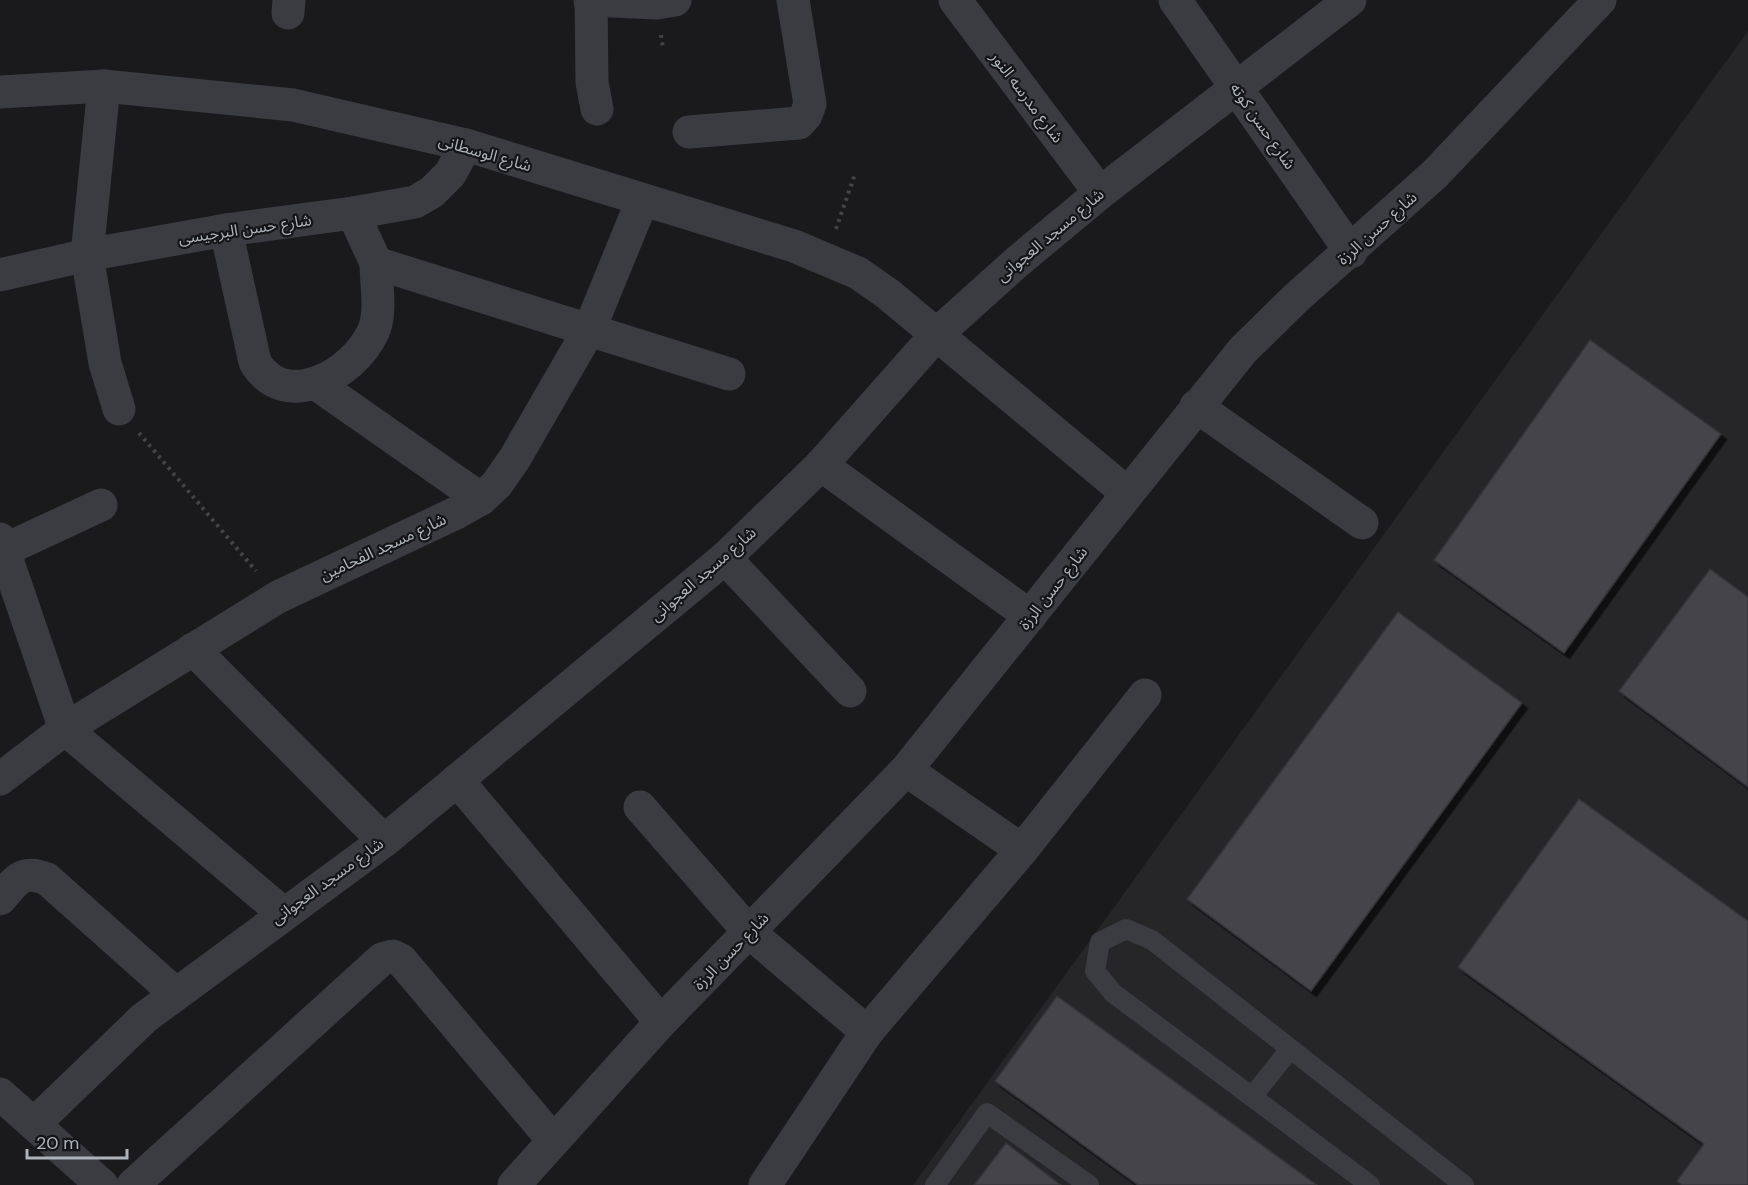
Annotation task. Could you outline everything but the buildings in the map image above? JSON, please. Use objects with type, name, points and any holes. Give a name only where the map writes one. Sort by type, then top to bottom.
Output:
[{"type":"street","points":[[597,109],[592,82],[590,0],[657,3],[675,0]]},
{"type":"street","points":[[689,132],[799,123],[806,116],[810,104],[793,0]]},
{"type":"street","name":"شارع مدرسه النور","points":[[955,0],[1100,193]]},
{"type":"street","name":"شارع حسن كوته","points":[[1175,0],[1351,252]]},
{"type":"street","name":"شارع مسجد العجوانى","points":[[34,1124],[144,1018],[283,913],[384,841],[725,558],[821,465],[937,334],[1100,193],[1238,89],[1350,0]]},
{"type":"street","name":"شارع حسن الرزة","points":[[514,1185],[661,1022],[906,770],[1196,406],[1251,343],[1295,299],[1351,252],[1476,134],[1600,0]]},
{"type":"street","points":[[104,86],[87,255],[105,363],[119,409]]},
{"type":"street","name":"شارع الوسطانى","points":[[0,92],[104,86],[293,105],[466,145],[826,258],[858,273],[888,294],[1127,493]]},
{"type":"street","name":"شارع حسن البرجيسى","points":[[0,275],[87,255],[226,230],[415,202],[432,192],[450,174],[466,145]]},
{"type":"street","name":"شارع مسجد الفحامين","points":[[0,779],[65,729],[278,597],[481,499],[496,484],[515,458],[590,328],[642,201]]},
{"type":"street","points":[[226,230],[255,362],[263,375],[282,385],[315,383],[342,371],[363,348],[377,320],[376,263],[353,213]]},
{"type":"street","points":[[376,263],[590,328],[729,374]]},
{"type":"street","points":[[315,383],[481,499]]},
{"type":"street","points":[[1196,406],[1362,523]]},
{"type":"street","points":[[821,465],[1030,616]]},
{"type":"street","points":[[102,505],[1,546],[65,729],[283,913]]},
{"type":"street","points":[[725,558],[850,691]]},
{"type":"street","points":[[193,649],[384,841]]},
{"type":"street","points":[[765,1185],[867,1032],[1022,850],[1145,695]]},
{"type":"street","points":[[906,770],[1022,850]]},
{"type":"street","points":[[457,780],[661,1022]]},
{"type":"street","points":[[640,807],[749,932],[867,1032]]},
{"type":"street","points":[[0,899],[20,877],[32,874],[47,879],[175,993]]},
{"type":"street","points":[[133,1185],[382,959],[393,956],[401,960],[553,1140]]},
{"type":"street","points":[[0,1094],[102,1185]]},
{"type":"lane","points":[[1370,1185],[1113,993],[1095,971],[1100,942],[1126,929],[1152,940],[1464,1185]]},
{"type":"lane","points":[[1252,1097],[1290,1049]]},
{"type":"lane","points":[[935,1185],[987,1113],[1089,1185]]},
{"type":"path","points":[[826,258],[855,174]]},
{"type":"path","points":[[119,409],[278,597]]},
{"type":"shaded area","points":[[1748,31],[1748,1185],[913,1185]]}]
